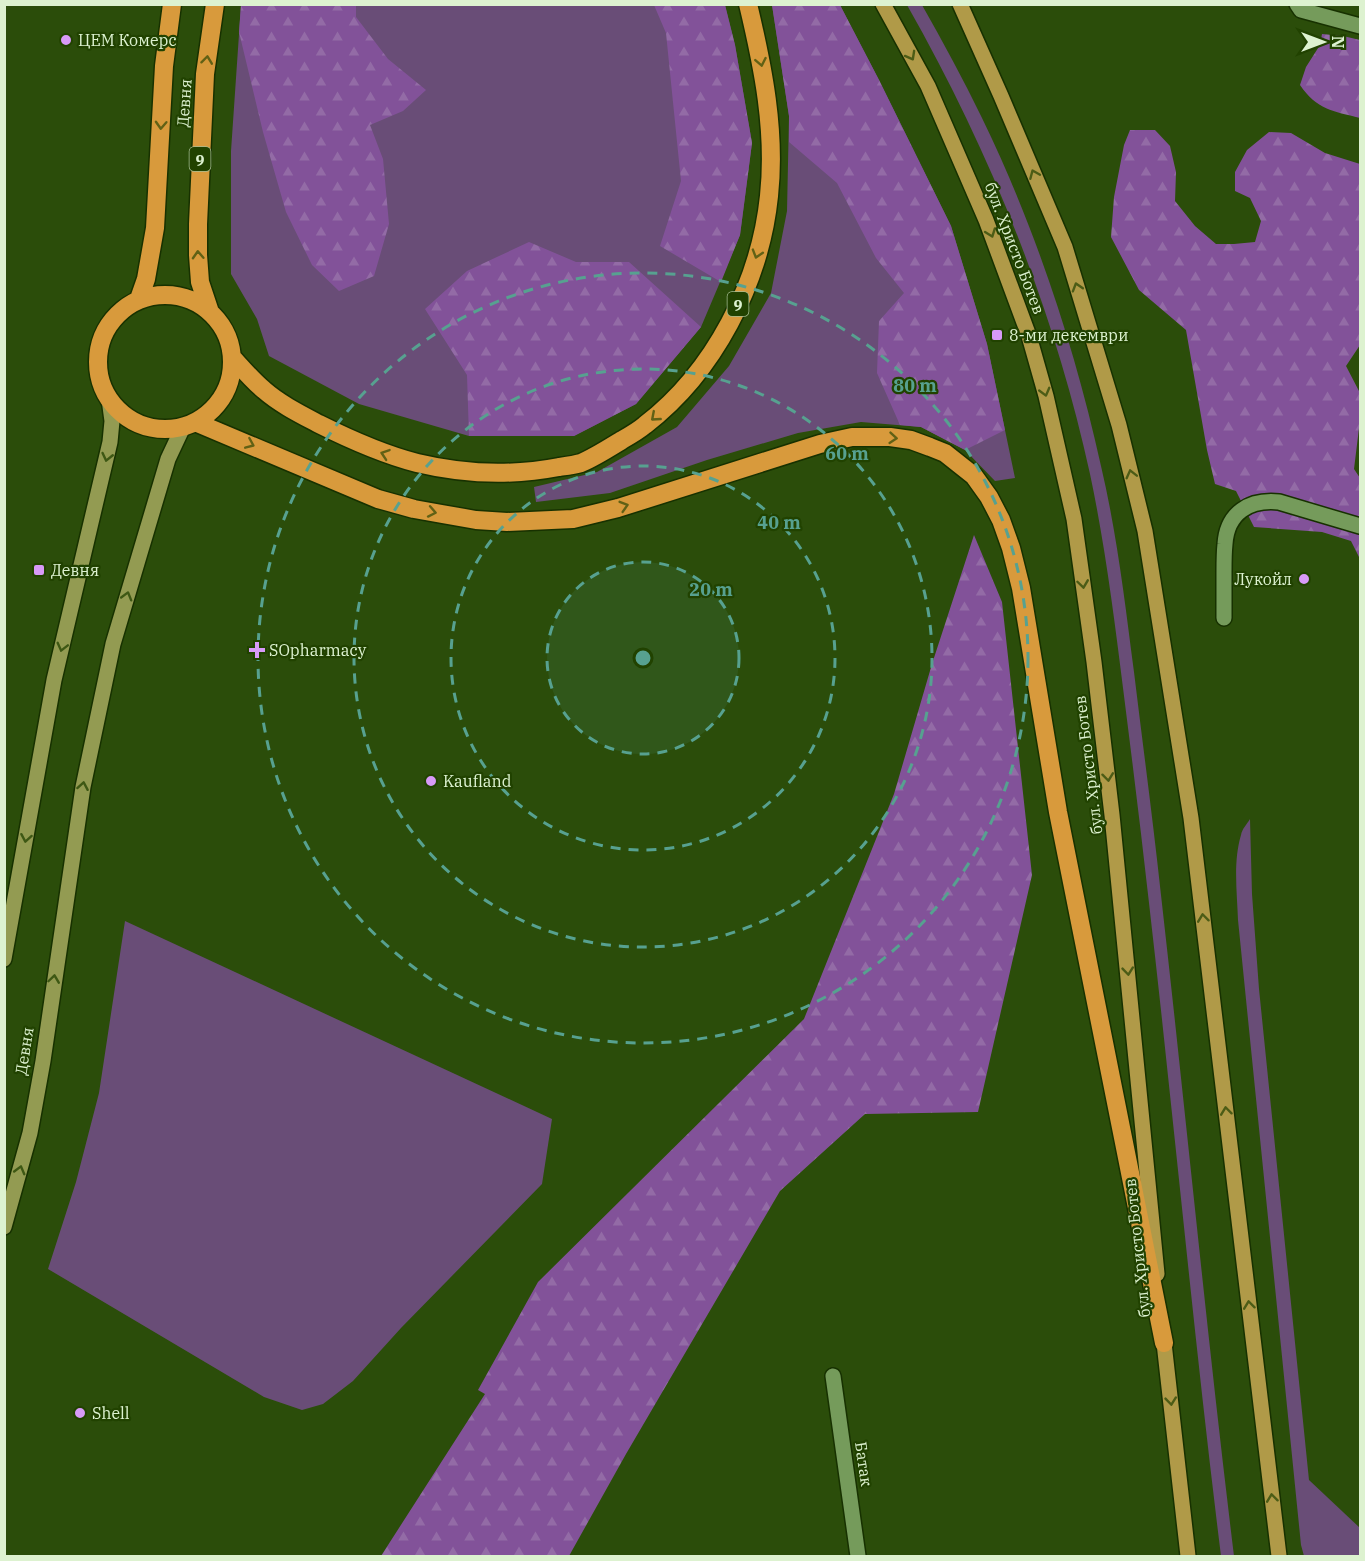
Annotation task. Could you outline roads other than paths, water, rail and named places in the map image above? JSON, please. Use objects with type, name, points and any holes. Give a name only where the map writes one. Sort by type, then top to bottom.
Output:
[{"type":"highway","name":"Девня","points":[[139,299],[146,279],[155,228],[164,66],[172,4]]},
{"type":"highway","name":"Девня","points":[[210,312],[200,282],[198,224],[205,74],[215,4]]},
{"type":"highway","name":"9","points":[[210,312],[226,332],[232,357],[264,390],[296,412],[366,447],[399,459],[473,473],[538,471],[580,463],[612,446],[644,426],[673,401],[692,379],[715,348],[749,281],[761,240],[769,197],[771,152],[768,102],[748,4]]},
{"type":"highway","points":[[210,312],[196,301],[163,294],[139,299],[128,305],[112,319],[102,337],[98,358],[100,378],[109,399],[126,418],[144,426],[161,429],[189,424],[212,412],[222,398],[231,378],[232,357]]},
{"type":"highway","points":[[189,424],[378,499],[414,509],[477,520],[507,522],[573,519],[618,508],[852,437],[890,437],[911,440],[945,453],[974,476],[989,497],[1001,520],[1022,588],[1058,812],[1164,1343]]},
{"type":"main road","name":"бул. Христо Ботев","points":[[883,4],[928,86],[990,230],[1029,336],[1046,396],[1074,519],[1112,815],[1164,1343],[1188,1557]]},
{"type":"main road","points":[[960,4],[1065,247],[1119,425],[1145,531],[1191,818],[1279,1557]]},
{"type":"main road","points":[[4,959],[54,680],[111,442],[112,421],[109,399]]},
{"type":"main road","name":"Девня","points":[[4,1227],[30,1133],[43,1061],[83,787],[113,644],[168,459],[189,424]]},
{"type":"street","points":[[1297,4],[1301,10],[1360,26]]},
{"type":"street","points":[[1224,618],[1224,544],[1232,520],[1239,512],[1259,502],[1279,502],[1360,526]]},
{"type":"street","name":"Батак","points":[[833,1376],[858,1557]]},
{"type":"place","name":"ЦЕМ Комерс","points":[[66,40]]},
{"type":"place","name":"8-ми декември","points":[[997,335]]},
{"type":"place","name":"Девня","points":[[39,570]]},
{"type":"place","name":"Лукойл","points":[[1304,579]]},
{"type":"place","name":"SOpharmacy","points":[[257,650]]},
{"type":"place","name":"Kaufland","points":[[431,781]]},
{"type":"place","name":"Shell","points":[[80,1413]]}]
